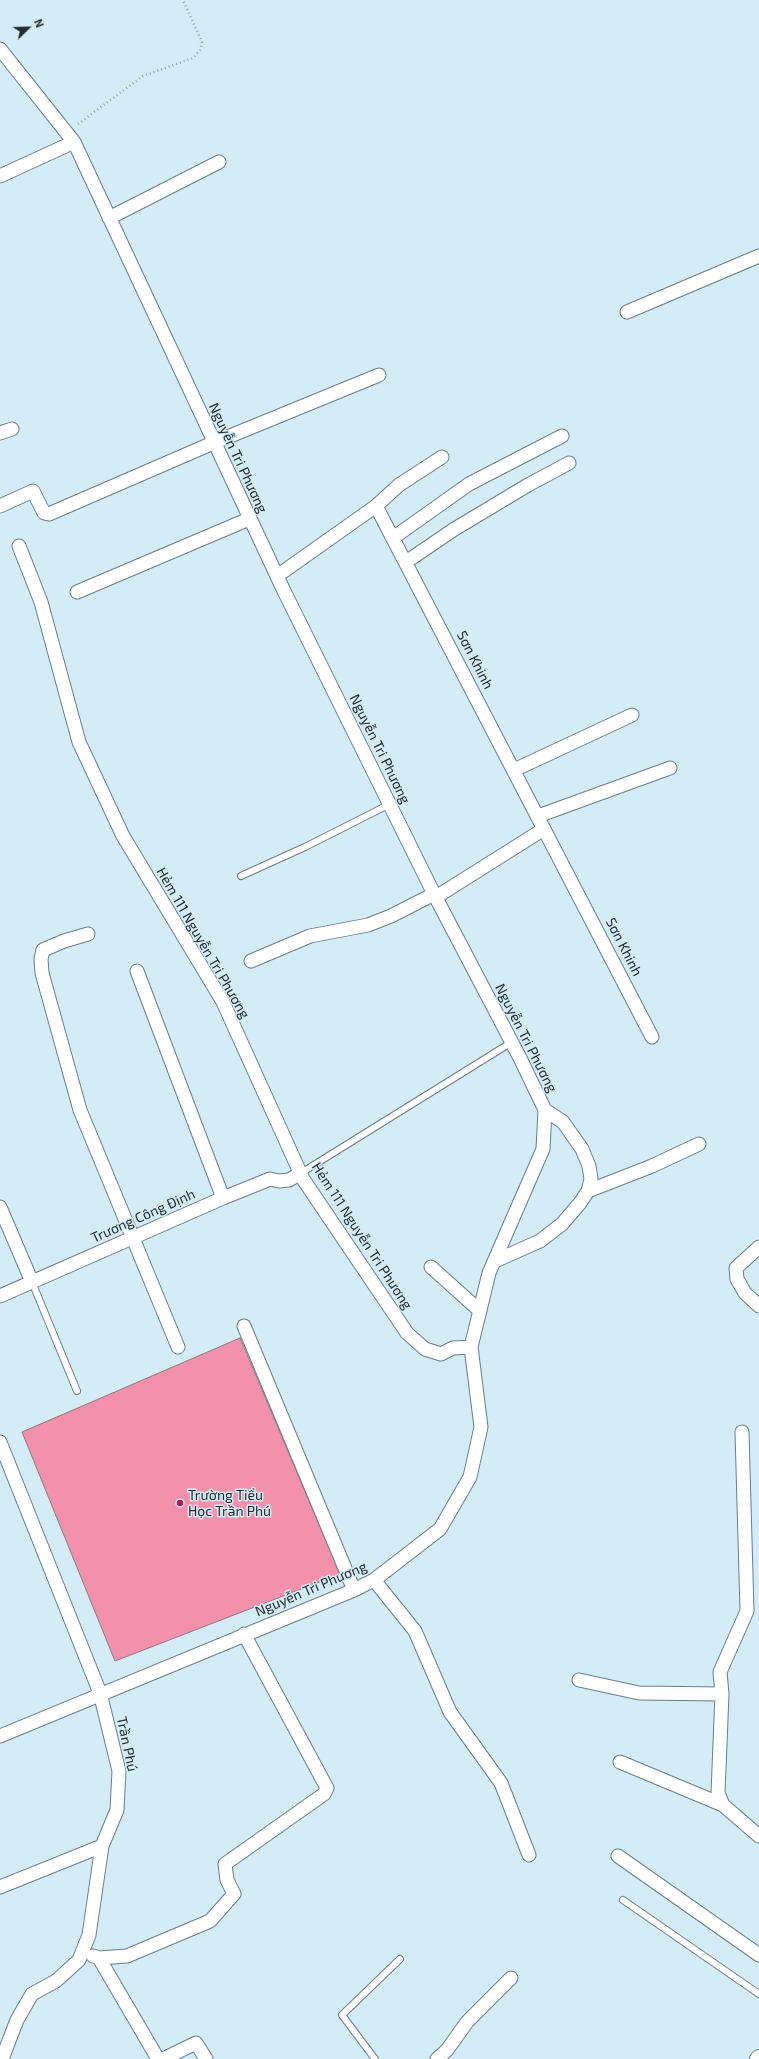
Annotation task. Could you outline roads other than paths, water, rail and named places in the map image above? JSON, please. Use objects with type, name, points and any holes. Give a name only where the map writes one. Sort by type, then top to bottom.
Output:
[{"type":"street","name":"Nguyễn Tri Phương","points":[[0,49],[70,137],[277,576],[435,896],[512,1042],[545,1110],[544,1149],[489,1273],[470,1347],[480,1428],[470,1478],[440,1529],[374,1580],[354,1590],[100,1693],[0,1736]]},
{"type":"street","points":[[0,176],[70,137]]},
{"type":"street","points":[[109,218],[219,162]]},
{"type":"street","points":[[627,312],[759,256]]},
{"type":"street","points":[[0,506],[33,491],[44,513],[49,514],[213,443],[379,375]]},
{"type":"street","points":[[393,538],[469,484],[562,436]]},
{"type":"street","points":[[277,576],[376,506],[399,485],[442,457]]},
{"type":"street","points":[[406,562],[453,530],[528,485],[569,463]]},
{"type":"street","name":"Sơn Khinh","points":[[376,506],[652,1037]]},
{"type":"street","points":[[78,592],[249,518]]},
{"type":"street","name":"Hẻm 111 Nguyễn Tri Phương","points":[[19,546],[41,602],[79,742],[123,836],[222,1002],[303,1179],[407,1333],[425,1349],[441,1354],[453,1348],[470,1347]]},
{"type":"street","points":[[514,770],[632,715]]},
{"type":"street","points":[[538,816],[670,768]]},
{"type":"street","points":[[251,961],[310,936],[368,925],[435,896],[544,829]]},
{"type":"street","points":[[88,934],[64,940],[43,950],[41,958],[42,972],[80,1110],[178,1347]]},
{"type":"street","points":[[137,971],[223,1198]]},
{"type":"street","points":[[494,1261],[540,1241],[556,1228],[580,1203],[588,1190],[591,1179],[589,1166],[582,1149],[562,1122],[545,1110]]},
{"type":"street","points":[[588,1190],[652,1166],[699,1144]]},
{"type":"street","name":"Trương Công Định","points":[[0,1296],[223,1198],[270,1179],[280,1181],[289,1180],[301,1173]]},
{"type":"street","points":[[0,1207],[32,1282]]},
{"type":"street","points":[[759,1247],[736,1268],[737,1279],[745,1293],[759,1306]]},
{"type":"street","points":[[430,1267],[480,1311]]},
{"type":"street","points":[[244,1326],[354,1590]]},
{"type":"street","points":[[723,1805],[718,1793],[722,1694],[720,1672],[747,1610],[742,1432]]},
{"type":"street","name":"Trần Phú","points":[[0,1442],[100,1693],[119,1771],[117,1810],[102,1846],[88,1935],[79,1960],[56,1982],[32,1994],[17,2020],[2,2059]]},
{"type":"street","points":[[374,1580],[415,1631],[450,1712],[501,1783],[529,1855]]},
{"type":"street","points":[[82,1951],[99,1958],[127,1956],[210,1920],[234,1894],[227,1880],[225,1864],[324,1794],[327,1788],[326,1782],[244,1634]]},
{"type":"street","points":[[579,1680],[639,1693],[722,1694]]},
{"type":"street","points":[[620,1762],[723,1805],[759,1836]]},
{"type":"street","points":[[0,1887],[102,1846]]},
{"type":"street","points":[[618,1856],[759,1955]]},
{"type":"street","points":[[99,1958],[158,2059]]},
{"type":"street","points":[[437,2059],[447,2050],[467,2022],[511,1978]]},
{"type":"street","points":[[163,2059],[196,2043],[206,2059]]},
{"type":"lane","points":[[241,876],[304,848],[390,804]]},
{"type":"lane","points":[[301,1173],[512,1042]]},
{"type":"lane","points":[[32,1282],[77,1391]]},
{"type":"lane","points":[[623,1900],[759,1994]]},
{"type":"lane","points":[[375,2059],[342,2015],[400,1959]]},
{"type":"place","name":"Trường Tiểu Học Trần Phú","points":[[180,1503]]}]
